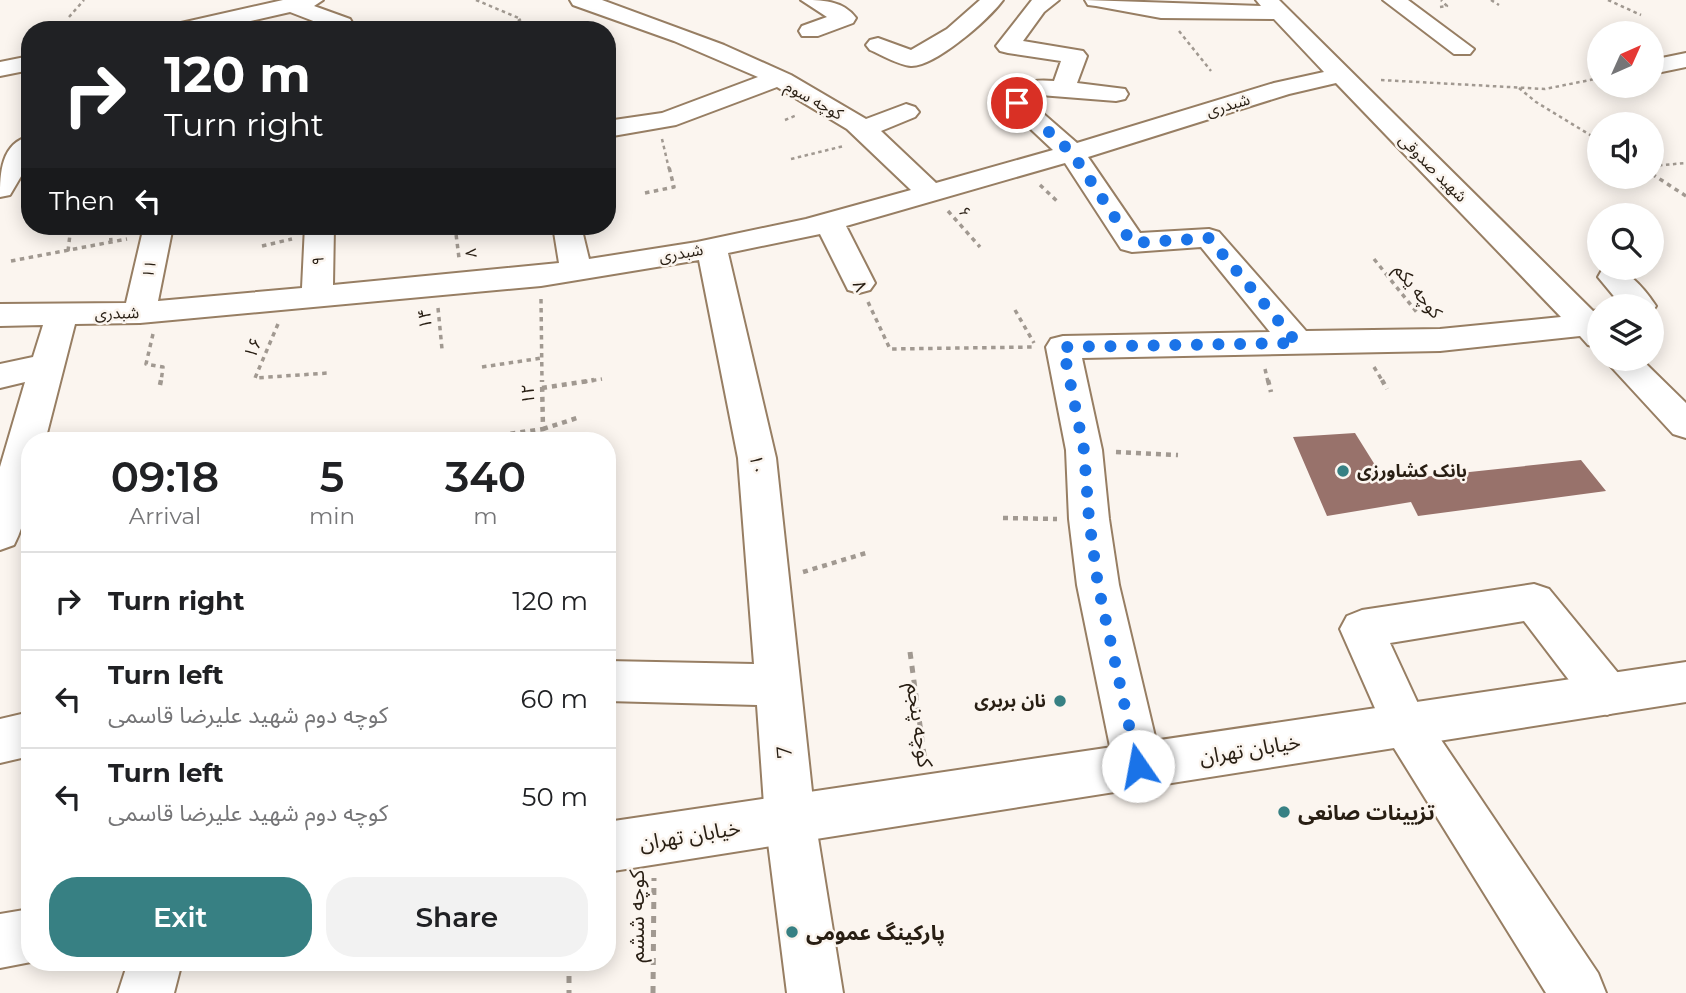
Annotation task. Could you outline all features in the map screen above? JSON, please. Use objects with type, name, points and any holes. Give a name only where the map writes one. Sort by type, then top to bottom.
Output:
[{"type":"street","name":"کوچه سوم","points":[[581,0],[678,34],[842,114],[868,134],[931,193]]},
{"type":"street","points":[[810,31],[845,18],[812,0]]},
{"type":"street","points":[[878,45],[912,59],[973,23],[992,0]]},
{"type":"street","points":[[1048,0],[1036,7],[1008,46],[1074,56],[1062,91]]},
{"type":"street","points":[[1096,0],[1170,11],[1273,7]]},
{"type":"street","points":[[1394,0],[1462,49]]},
{"type":"street","points":[[177,20],[302,2],[337,21]]},
{"type":"street","points":[[637,20],[663,9],[656,5]]},
{"type":"street","name":"شهید صدوقی","points":[[1273,7],[1587,319]]},
{"type":"street","points":[[1664,65],[1686,60]]},
{"type":"street","points":[[0,69],[21,64]]},
{"type":"street","name":"شبدری","points":[[0,314],[150,312],[449,285],[541,276],[712,248],[829,222],[1072,153],[1283,88],[1343,77]]},
{"type":"street","points":[[616,128],[667,121],[775,79]]},
{"type":"street","points":[[1006,81],[1062,91],[1116,94]]},
{"type":"street","points":[[1035,86],[1017,103],[1072,153],[1132,243],[1209,238],[1297,343]]},
{"type":"street","points":[[868,134],[906,111]]},
{"type":"street","points":[[0,189],[21,153]]},
{"type":"street","name":"۸","points":[[829,222],[859,283]]},
{"type":"street","name":"۱۱","points":[[150,312],[157,235]]},
{"type":"street","name":"۹","points":[[303,298],[317,235]]},
{"type":"street","points":[[569,235],[576,271]]},
{"type":"street","name":"۱۰","points":[[712,248],[758,458],[778,685]]},
{"type":"street","points":[[1617,280],[1634,294]]},
{"type":"street","points":[[24,432],[62,314]]},
{"type":"street","points":[[1138,766],[1098,585],[1089,519],[1084,450],[1063,347],[1440,341],[1587,328]]},
{"type":"street","points":[[0,376],[47,366]]},
{"type":"street","points":[[1633,371],[1686,425]]},
{"type":"street","points":[[0,534],[8,479],[21,441]]},
{"type":"street","points":[[1578,993],[1405,725],[1362,629],[1534,601],[1607,694]]},
{"type":"street","points":[[616,681],[778,685]]},
{"type":"street","name":"خیابان تهران","points":[[616,846],[1686,681]]},
{"type":"street","name":"7","points":[[778,685],[790,819],[815,993]]},
{"type":"street","points":[[0,741],[21,736]]},
{"type":"street","points":[[0,941],[21,938]]},
{"type":"street","points":[[146,993],[152,971]]},
{"type":"path","points":[[69,17],[84,0]]},
{"type":"path","points":[[476,0],[521,19],[518,21]]},
{"type":"path","points":[[1491,0],[1499,5]]},
{"type":"path","points":[[1608,0],[1642,15]]},
{"type":"path","points":[[1170,11],[1181,35],[1211,71]]},
{"type":"path","points":[[1343,77],[1545,89],[1587,81]]},
{"type":"path","points":[[1519,88],[1536,102],[1587,133]]},
{"type":"path","points":[[645,193],[674,187],[657,122]]},
{"type":"path","points":[[791,159],[868,134]]},
{"type":"path","points":[[1664,165],[1686,163]]},
{"type":"path","points":[[1664,182],[1686,196]]},
{"type":"path","name":"۶","points":[[931,193],[980,247]]},
{"type":"path","points":[[68,251],[70,235]]},
{"type":"path","points":[[110,235],[111,242]]},
{"type":"path","points":[[11,261],[138,235]]},
{"type":"path","name":"۷","points":[[449,285],[454,235]]},
{"type":"path","name":"کوچه یکم","points":[[1374,259],[1440,341]]},
{"type":"path","name":"۱۲","points":[[522,432],[543,429],[541,276]]},
{"type":"path","name":"۸","points":[[859,283],[890,349],[1036,347],[1015,310]]},
{"type":"path","name":"۱۴","points":[[442,349],[449,285]]},
{"type":"path","name":"۱۶","points":[[303,298],[255,378],[328,373]]},
{"type":"path","points":[[150,312],[146,364],[163,366],[160,385]]},
{"type":"path","points":[[482,367],[542,358]]},
{"type":"path","points":[[542,388],[602,379]]},
{"type":"path","points":[[543,429],[580,416]]},
{"type":"path","points":[[1084,450],[1178,456]]},
{"type":"path","points":[[1003,518],[1089,519]]},
{"type":"path","points":[[769,582],[866,553]]},
{"type":"path","name":"کوچه پنجم","points":[[910,652],[930,798]]},
{"type":"path","name":"کوچه ششم","points":[[653,993],[654,840]]},
{"type":"path","points":[[569,971],[569,993]]},
{"type":"building","points":[[1355,433],[1385,481],[1581,460],[1606,491],[1418,516],[1411,502],[1327,516],[1293,437]]},
{"type":"place","name":"بانک کشاورزی","points":[[1343,471]]},
{"type":"place","name":"نان بربری","points":[[1060,701]]},
{"type":"place","name":"تزیینات صانعی","points":[[1284,812]]},
{"type":"place","name":"پارکینگ عمومی","points":[[792,932]]},
{"type":"route","points":[[1017,103],[1072,153],[1132,243],[1209,238],[1297,343],[1063,347],[1084,450],[1089,519],[1098,585],[1138,766]]}]
